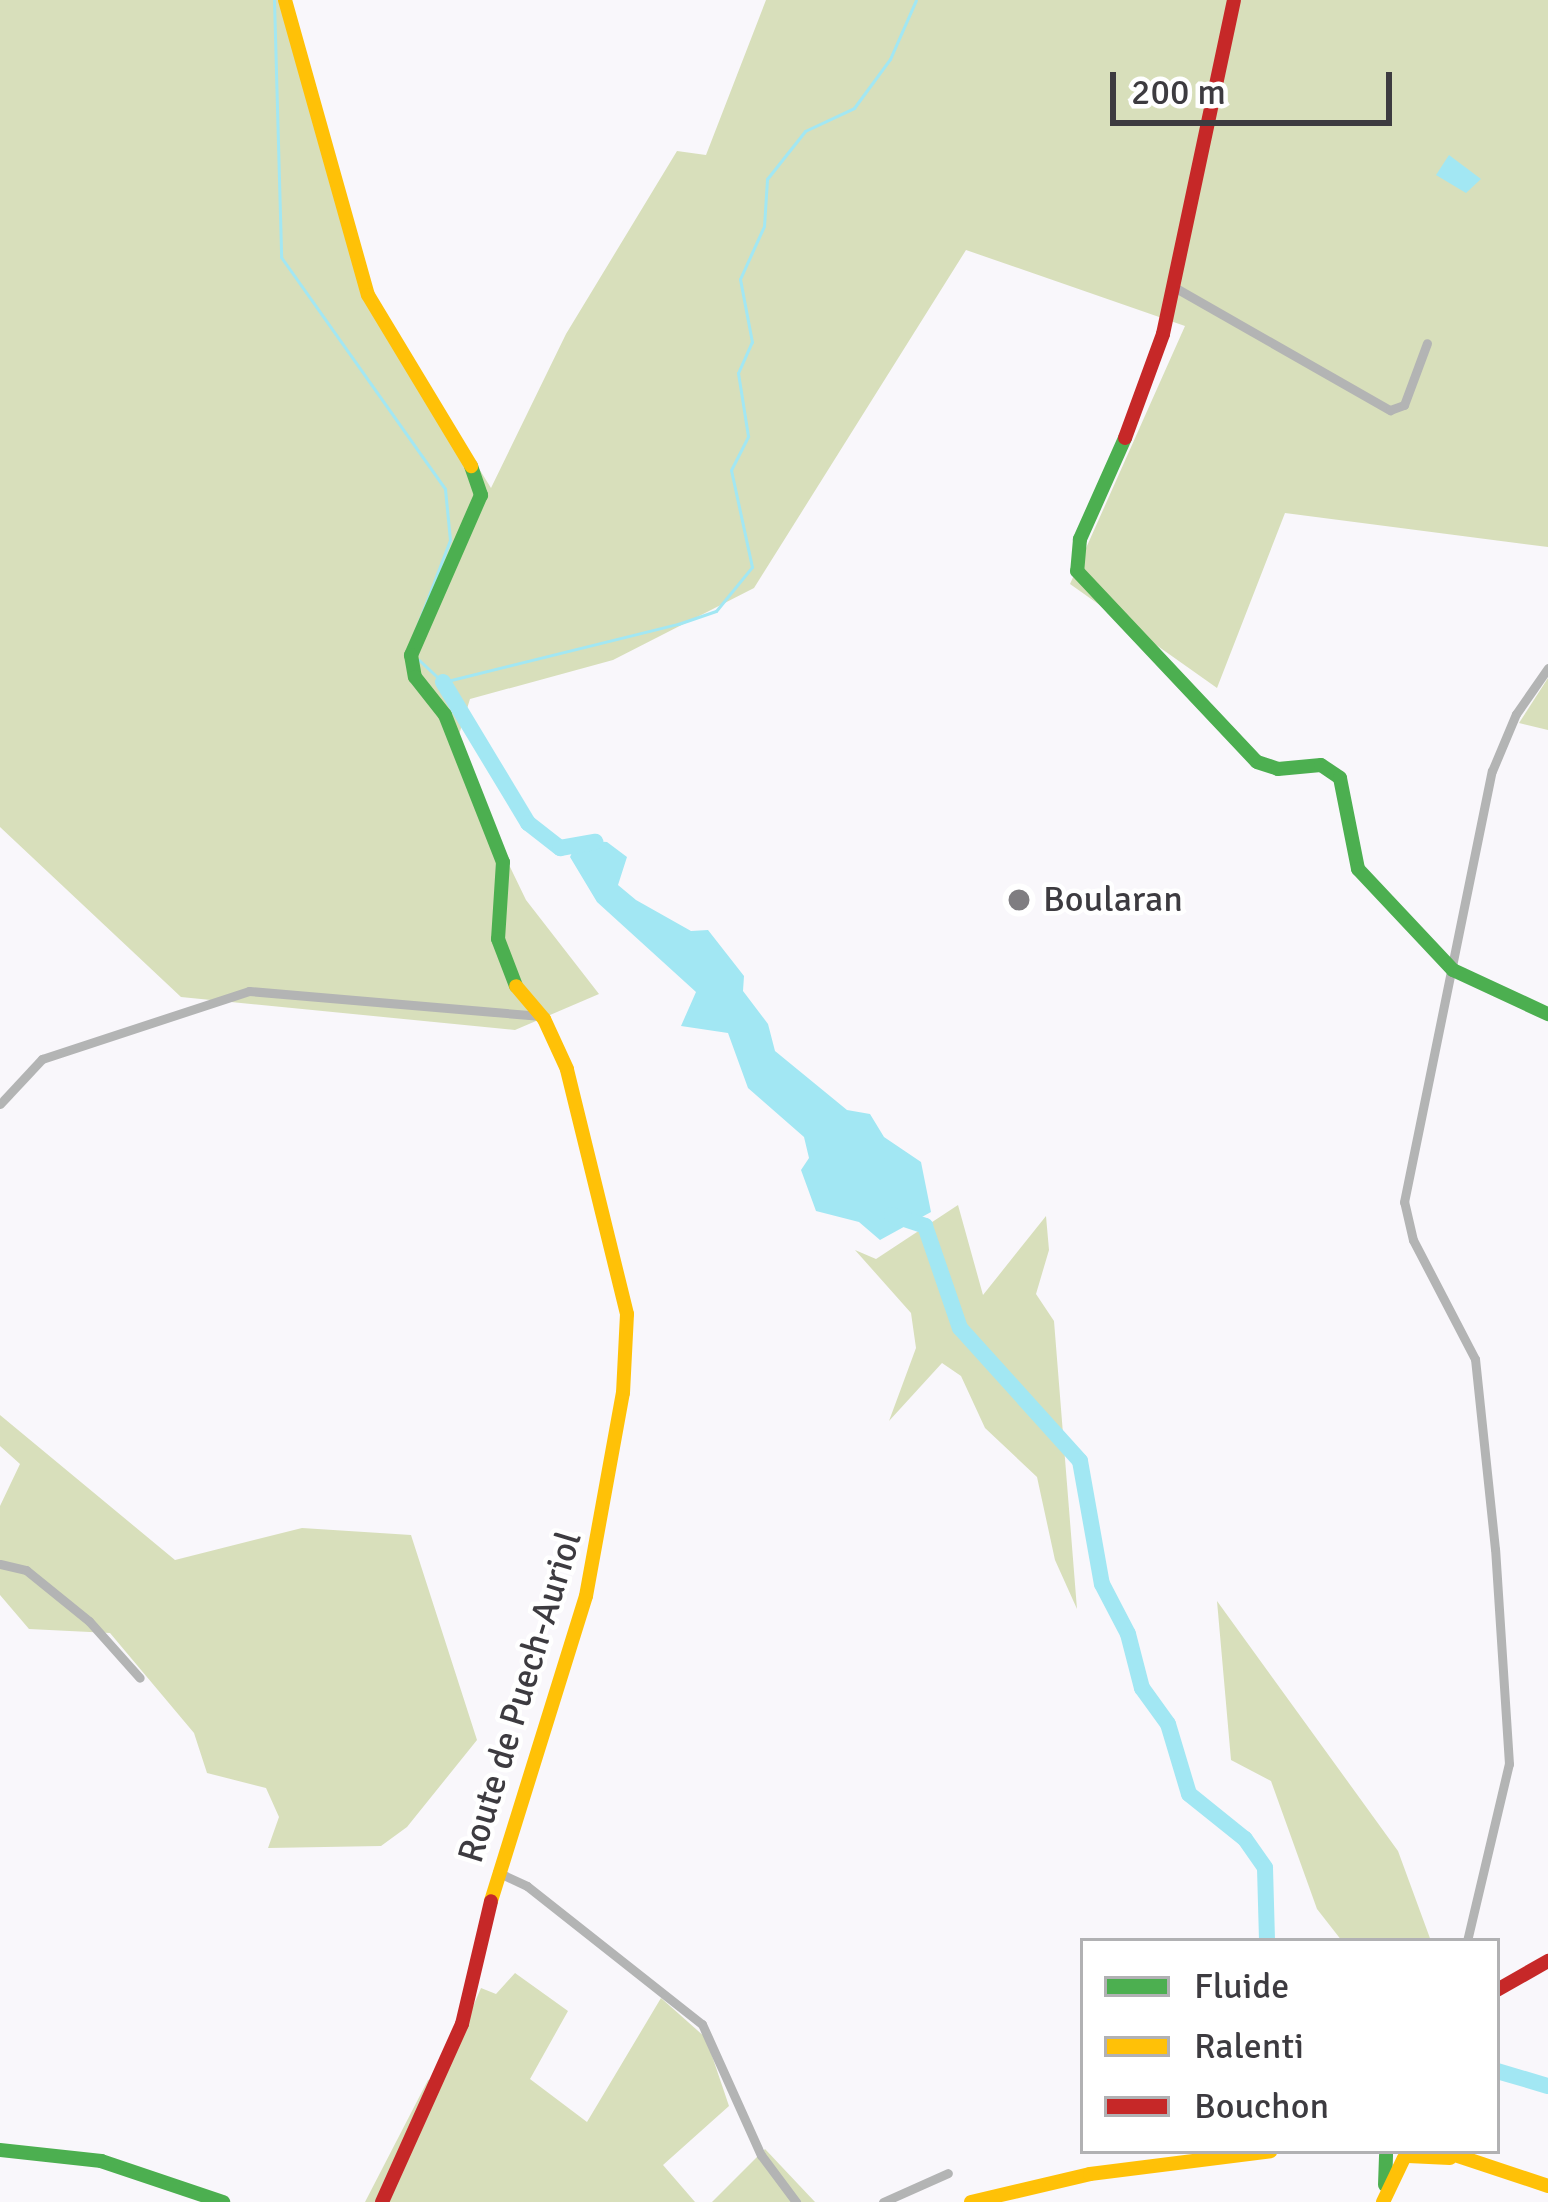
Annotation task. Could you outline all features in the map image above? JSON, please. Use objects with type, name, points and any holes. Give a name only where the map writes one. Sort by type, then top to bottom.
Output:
[{"type":"street","name":"Route de Puech-Auriol","points":[[285,0],[368,295],[478,477],[481,495],[411,651],[415,677],[445,716],[502,862],[498,939],[508,977],[541,1016],[567,1070],[627,1314],[596,1557],[497,1872],[462,2024],[382,2202]]},
{"type":"street","points":[[1234,0],[1174,287],[1147,387],[1080,539],[1077,571],[1257,762],[1278,769],[1321,765],[1340,778],[1350,801],[1358,868],[1450,966],[1548,1014]]},
{"type":"street","points":[[1174,287],[1390,410],[1404,404],[1427,343]]},
{"type":"street","points":[[1468,1938],[1509,1764],[1495,1549],[1475,1359],[1413,1240],[1404,1202],[1496,759],[1548,668]]},
{"type":"street","points":[[0,1104],[42,1059],[249,992],[541,1016]]},
{"type":"street","points":[[0,1564],[26,1570],[89,1621],[140,1678]]},
{"type":"street","points":[[497,1872],[527,1886],[702,2024],[761,2155],[796,2202]]},
{"type":"street","points":[[1500,1988],[1548,1961]]},
{"type":"street","points":[[0,2150],[100,2161],[223,2202]]},
{"type":"street","points":[[971,2202],[1090,2174],[1247,2154]]},
{"type":"street","points":[[1380,2202],[1382,2154]]},
{"type":"street","points":[[1450,2154],[1548,2186]]},
{"type":"street","points":[[1380,2202],[1408,2155],[1460,2158]]},
{"type":"street","points":[[883,2202],[936,2185],[948,2173]]},
{"type":"green space","points":[[0,0],[290,0],[371,295],[491,488],[566,334],[677,151],[706,155],[766,0],[1548,0],[1548,547],[1285,513],[1217,688],[1070,584],[1185,326],[966,250],[754,588],[613,660],[470,699],[454,751],[526,900],[599,994],[515,1030],[181,997],[0,827]]},
{"type":"green space","points":[[1548,678],[1548,730],[1519,723]]},
{"type":"green space","points":[[958,1205],[983,1295],[1046,1216],[1049,1250],[1036,1294],[1054,1321],[1077,1609],[1055,1560],[1037,1477],[985,1428],[961,1376],[942,1363],[889,1421],[916,1348],[911,1313],[855,1250],[876,1259]]},
{"type":"green space","points":[[0,1415],[175,1560],[302,1528],[411,1535],[477,1740],[407,1827],[381,1846],[268,1848],[279,1817],[266,1788],[207,1773],[194,1733],[110,1633],[29,1629],[0,1595],[0,1506],[20,1464],[0,1446]]},
{"type":"green space","points":[[1217,1601],[1398,1851],[1430,1938],[1340,1938],[1317,1909],[1271,1781],[1231,1760]]},
{"type":"green space","points":[[515,1973],[568,2011],[530,2079],[587,2122],[661,1998],[706,2038],[729,2106],[663,2165],[695,2202],[365,2202],[428,2080],[442,2078],[481,1988],[496,1994]]},
{"type":"green space","points":[[765,2149],[815,2202],[712,2202]]},
{"type":"water","points":[[1449,155],[1481,179],[1466,193],[1436,175]]},
{"type":"water","points":[[578,840],[607,842],[627,857],[618,885],[636,900],[691,931],[708,930],[744,976],[743,991],[768,1024],[775,1051],[847,1110],[870,1114],[884,1137],[921,1162],[931,1212],[880,1240],[859,1222],[816,1211],[801,1170],[809,1158],[804,1137],[748,1088],[728,1033],[681,1026],[696,992],[597,902],[570,857]]},
{"type":"waterway","points":[[274,0],[281,257],[445,489],[450,540],[408,650]]},
{"type":"waterway","points":[[419,660],[443,682],[678,624],[716,611],[752,567],[731,470],[748,436],[738,373],[752,342],[740,279],[764,226],[767,179],[805,131],[854,108],[890,59],[916,0]]},
{"type":"waterway","points":[[443,682],[528,823],[560,848],[595,842]]},
{"type":"waterway","points":[[892,1215],[925,1226],[960,1328],[1080,1461],[1102,1584],[1128,1634],[1142,1688],[1168,1724],[1189,1794],[1245,1839],[1265,1868],[1267,1938]]},
{"type":"waterway","points":[[1500,2072],[1548,2086]]},
{"type":"traffic: fast","points":[[1125,438],[1080,539],[1077,571],[1257,762],[1278,769],[1321,765],[1340,778],[1358,869],[1453,970],[1548,1014]]},
{"type":"traffic: fast","points":[[471,466],[481,495],[411,655],[415,677],[445,715],[503,862],[498,939],[516,986]]},
{"type":"traffic: fast","points":[[0,2150],[101,2161],[223,2202]]},
{"type":"traffic: fast","points":[[1385,2185],[1386,2155]]},
{"type":"traffic: slow","points":[[285,0],[368,295],[471,466]]},
{"type":"traffic: slow","points":[[491,1901],[586,1596],[623,1393],[627,1314],[567,1069],[544,1019],[516,986]]},
{"type":"traffic: slow","points":[[971,2202],[1090,2174],[1247,2154]]},
{"type":"traffic: slow","points":[[1452,2154],[1548,2186]]},
{"type":"traffic: slow","points":[[1408,2156],[1450,2158]]},
{"type":"traffic: slow","points":[[1383,2202],[1404,2158]]},
{"type":"traffic: jam","points":[[1125,438],[1163,334],[1234,0]]},
{"type":"traffic: jam","points":[[382,2202],[462,2024],[491,1901]]},
{"type":"traffic: jam","points":[[1500,1988],[1548,1961]]},
{"type":"place","name":"Boularan","points":[[1019,900]]}]
